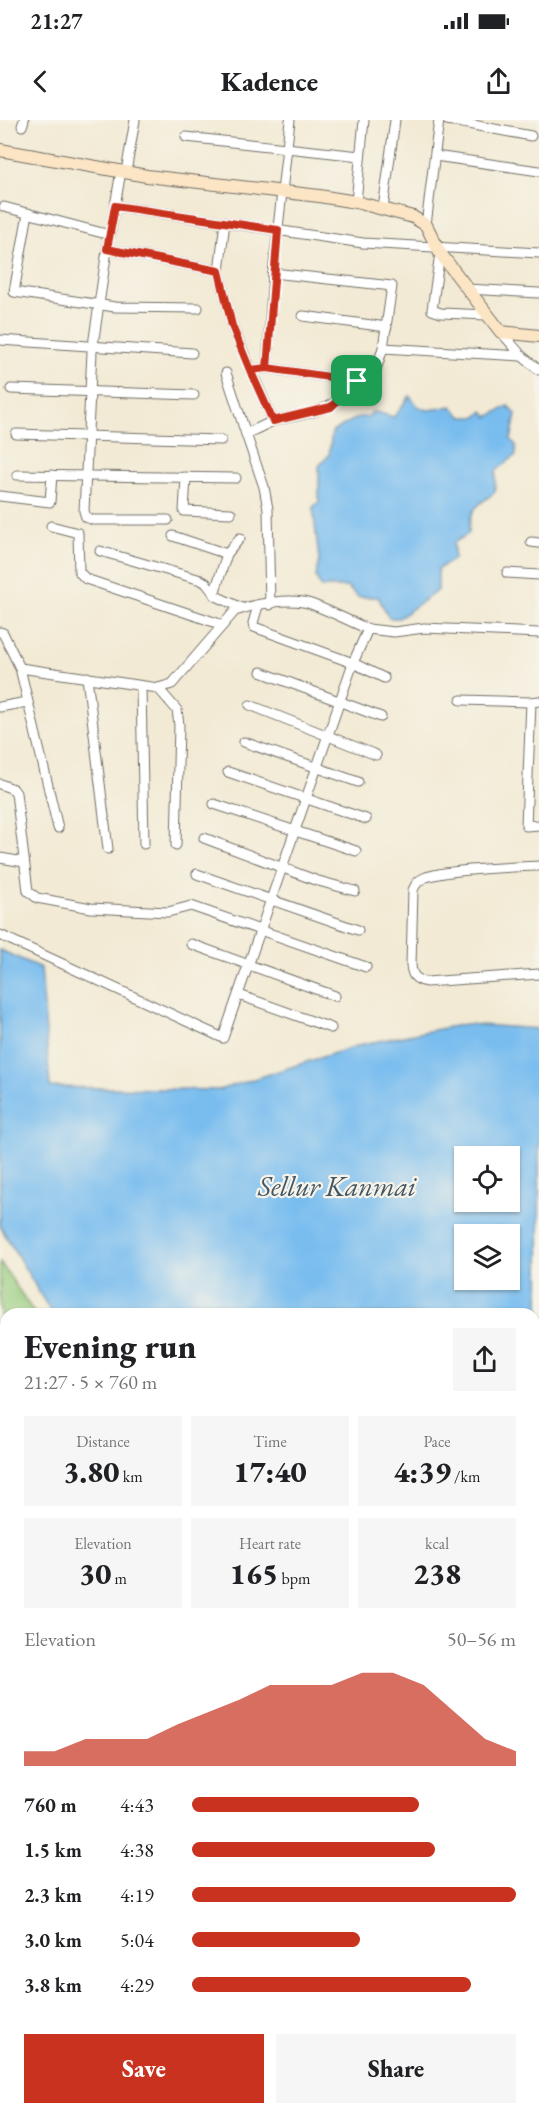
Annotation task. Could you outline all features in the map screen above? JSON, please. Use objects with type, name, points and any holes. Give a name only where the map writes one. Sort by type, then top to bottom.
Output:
[{"type":"street","points":[[135,120],[115,206],[98,304],[93,347],[84,512],[89,520],[168,520]]},
{"type":"street","points":[[267,368],[273,273],[290,120]]},
{"type":"street","points":[[356,202],[364,120]]},
{"type":"street","points":[[383,209],[395,120]]},
{"type":"street","points":[[426,225],[439,120]]},
{"type":"street","points":[[447,120],[531,136]]},
{"type":"street","points":[[186,136],[360,156]]},
{"type":"street","points":[[0,150],[123,172],[284,190],[356,202],[413,217],[426,225],[439,250],[487,315],[522,356],[539,370]]},
{"type":"street","points":[[435,156],[539,171]]},
{"type":"street","points":[[115,206],[363,243],[439,250],[539,253]]},
{"type":"street","points":[[4,207],[110,235]]},
{"type":"street","points":[[28,213],[14,292],[98,304],[198,308]]},
{"type":"street","points":[[225,222],[219,271],[232,326],[273,421]]},
{"type":"street","points":[[107,249],[219,271]]},
{"type":"street","points":[[439,250],[432,310],[441,313],[487,315]]},
{"type":"street","points":[[246,434],[273,421],[331,407],[357,381],[375,373],[387,327],[392,286],[273,273]]},
{"type":"street","points":[[467,289],[539,293]]},
{"type":"street","points":[[303,316],[387,327]]},
{"type":"street","points":[[501,332],[539,336]]},
{"type":"street","points":[[0,340],[192,353]]},
{"type":"street","points":[[383,348],[522,356]]},
{"type":"street","points":[[250,370],[267,368],[357,381]]},
{"type":"street","points":[[226,373],[264,487],[268,509],[270,605]]},
{"type":"street","points":[[11,389],[194,395]]},
{"type":"street","points":[[16,434],[221,440]]},
{"type":"street","points":[[17,475],[236,478]]},
{"type":"street","points":[[0,496],[50,502],[52,475]]},
{"type":"street","points":[[186,477],[184,511],[231,513]]},
{"type":"street","points":[[51,526],[78,534],[79,572],[86,579],[223,625]]},
{"type":"street","points":[[173,536],[227,554]]},
{"type":"street","points":[[214,594],[227,554],[240,538]]},
{"type":"street","points":[[100,551],[201,580],[214,594],[242,608]]},
{"type":"street","points":[[507,573],[539,575]]},
{"type":"street","points":[[20,668],[158,688],[172,684],[235,611],[270,605],[310,604],[368,629],[394,632],[424,628],[539,633]]},
{"type":"street","points":[[258,606],[254,627],[353,663],[384,678]]},
{"type":"street","points":[[0,935],[223,1038],[284,868],[353,663],[368,629]]},
{"type":"street","points":[[0,632],[8,642],[20,668],[58,828]]},
{"type":"street","points":[[261,672],[381,717]]},
{"type":"street","points":[[87,677],[108,849]]},
{"type":"street","points":[[141,686],[144,844]]},
{"type":"street","points":[[158,688],[177,710],[179,725],[176,845]]},
{"type":"street","points":[[461,700],[535,701],[526,826],[539,825]]},
{"type":"street","points":[[0,707],[27,702]]},
{"type":"street","points":[[250,705],[376,755]]},
{"type":"street","points":[[244,742],[358,782]]},
{"type":"street","points":[[228,772],[366,819]]},
{"type":"street","points":[[0,784],[13,789],[16,793],[28,891],[37,898],[91,908],[136,911],[168,912],[182,907],[262,930],[366,967]]},
{"type":"street","points":[[214,804],[356,851]]},
{"type":"street","points":[[204,838],[284,868],[355,891]]},
{"type":"street","points":[[0,858],[24,862]]},
{"type":"street","points":[[539,866],[442,874],[416,882],[413,890],[411,965],[412,974],[417,980],[426,982],[539,974]]},
{"type":"street","points":[[197,874],[358,930]]},
{"type":"street","points":[[190,944],[335,996]]},
{"type":"street","points":[[238,995],[331,1028]]},
{"type":"green space","points":[[0,1262],[31,1308],[0,1308]]},
{"type":"water","points":[[410,396],[423,409],[433,410],[451,406],[462,417],[477,417],[483,411],[488,417],[508,406],[516,414],[511,440],[516,445],[516,455],[496,471],[495,492],[475,508],[469,525],[469,533],[454,543],[454,559],[438,569],[438,590],[399,618],[389,618],[378,597],[358,597],[347,587],[321,587],[316,577],[319,559],[313,507],[319,502],[319,466],[329,455],[332,432],[358,417],[368,417],[373,411],[394,417]]},
{"type":"water","name":"Sellur Kanmai","points":[[0,950],[41,968],[50,1087],[219,1090],[363,1044],[465,1024],[539,1029],[539,1308],[48,1308],[0,1226]]},
{"type":"route","points":[[357,381],[267,368],[250,370],[232,326],[219,271],[107,249],[115,206],[278,230],[267,368],[250,370],[273,421],[331,407],[342,399],[357,381]]}]
